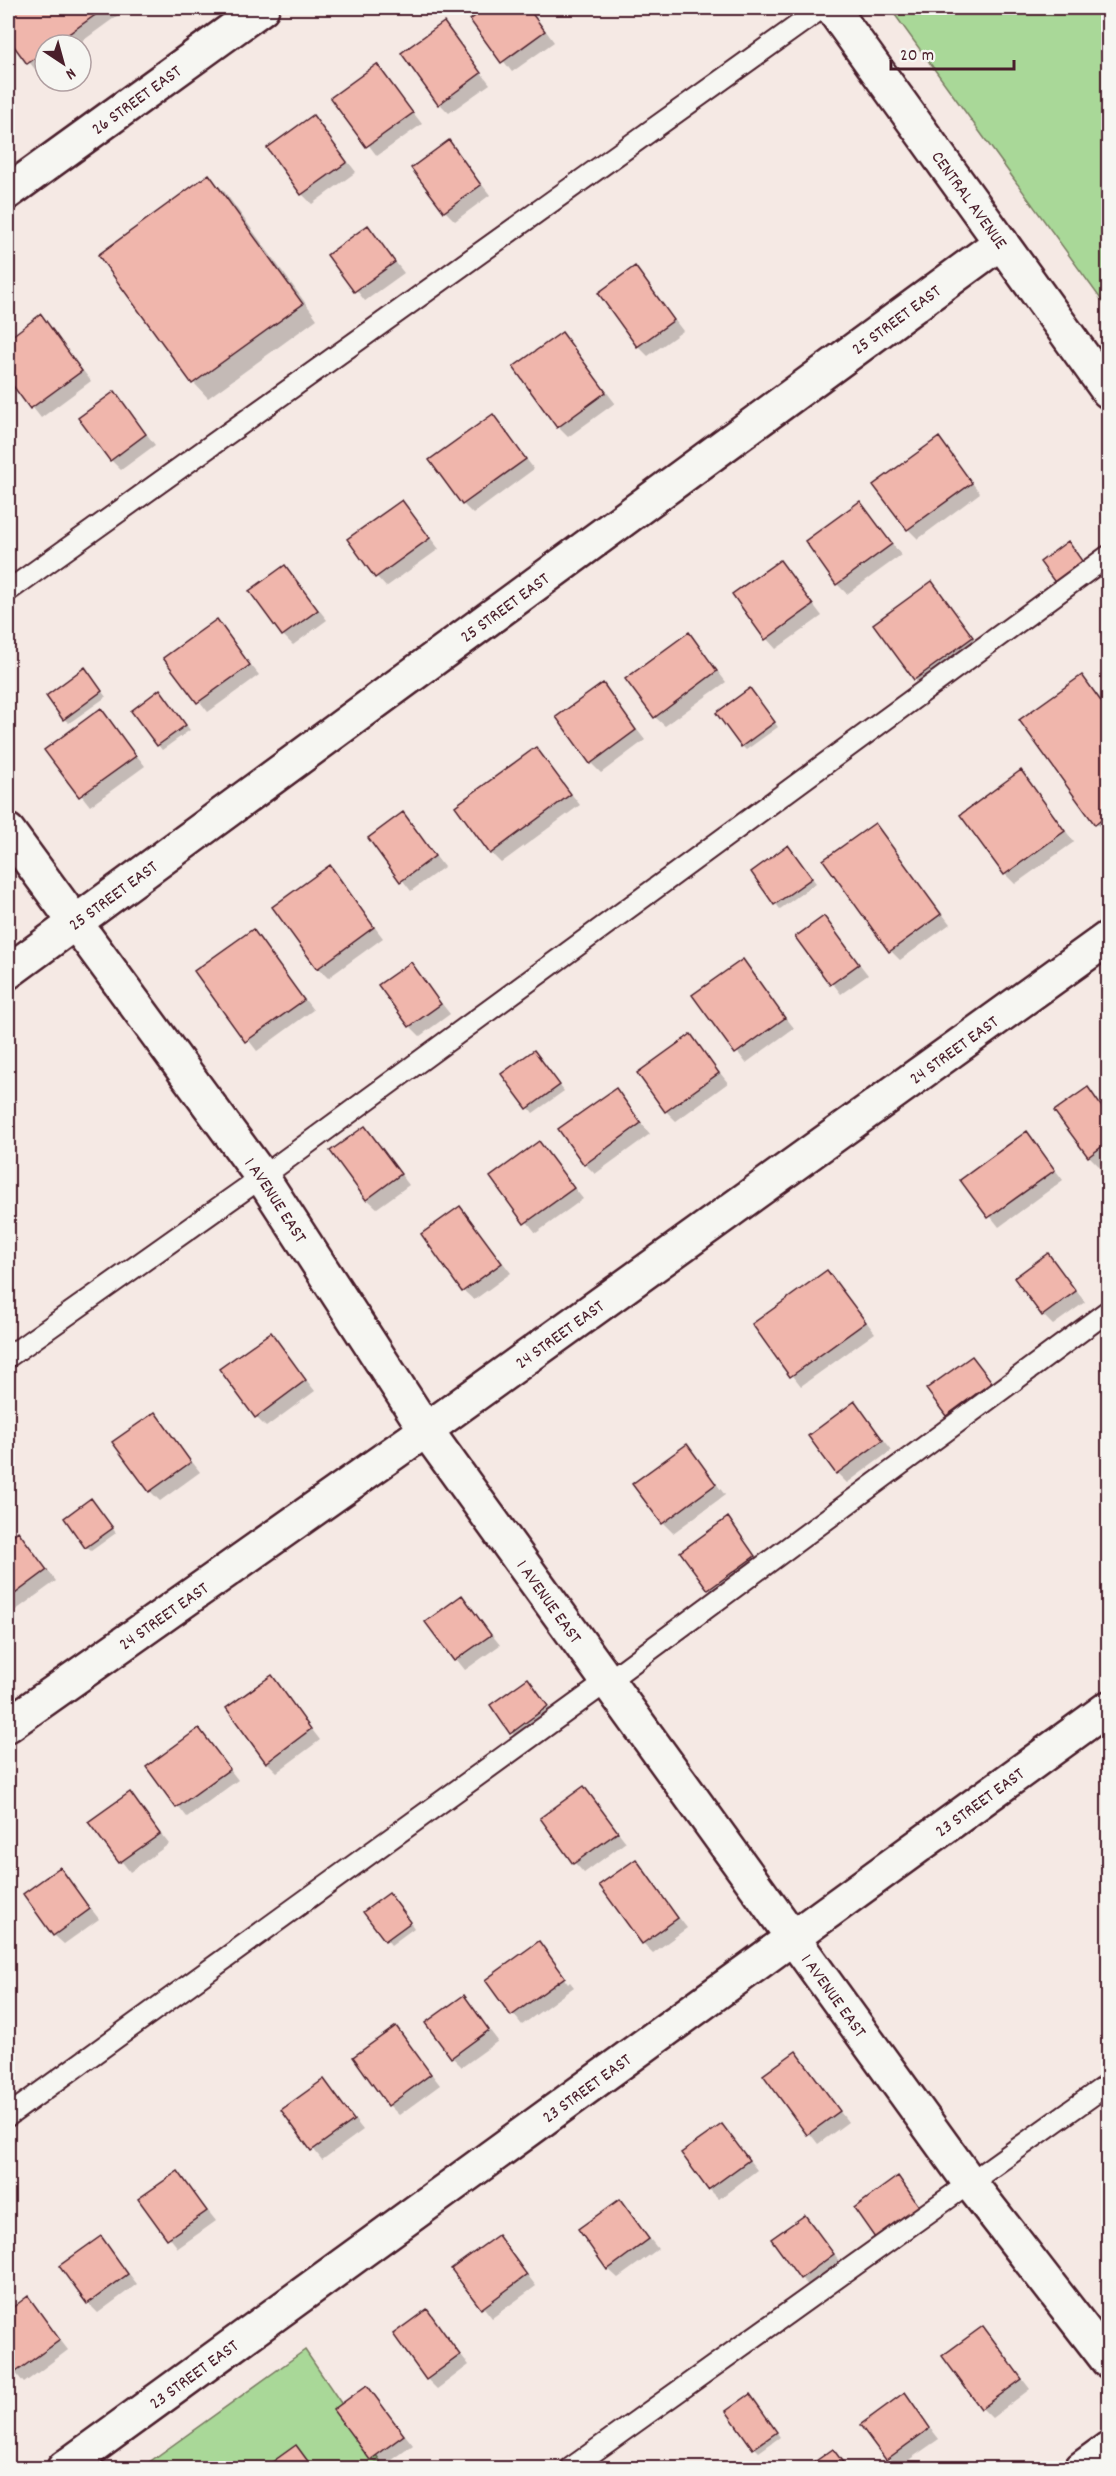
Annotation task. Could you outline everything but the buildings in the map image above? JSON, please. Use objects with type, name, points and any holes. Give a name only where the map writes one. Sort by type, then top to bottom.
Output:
[{"type":"street","name":"26 STREET EAST","points":[[8,192],[262,8]]},
{"type":"street","name":"CENTRAL AVENUE","points":[[832,8],[1108,391]]},
{"type":"street","name":"25 STREET EAST","points":[[8,972],[1001,242]]},
{"type":"street","name":"1 AVENUE EAST","points":[[8,831],[73,923],[262,1177],[426,1430],[970,2183],[1108,2361]]},
{"type":"street","name":"24 STREET EAST","points":[[8,1725],[426,1430],[1108,938]]},
{"type":"street","name":"23 STREET EAST","points":[[64,2469],[1108,1708]]},
{"type":"street","points":[[1082,2469],[1108,2449]]},
{"type":"lane","points":[[8,591],[822,8]]},
{"type":"lane","points":[[8,1357],[262,1177],[1108,556]]},
{"type":"lane","points":[[8,2116],[608,1681],[1108,1311]]},
{"type":"lane","points":[[571,2469],[1108,2084]]},
{"type":"green space","points":[[890,8],[1108,8],[1108,309]]},
{"type":"green space","points":[[305,2350],[385,2468],[141,2468]]}]
